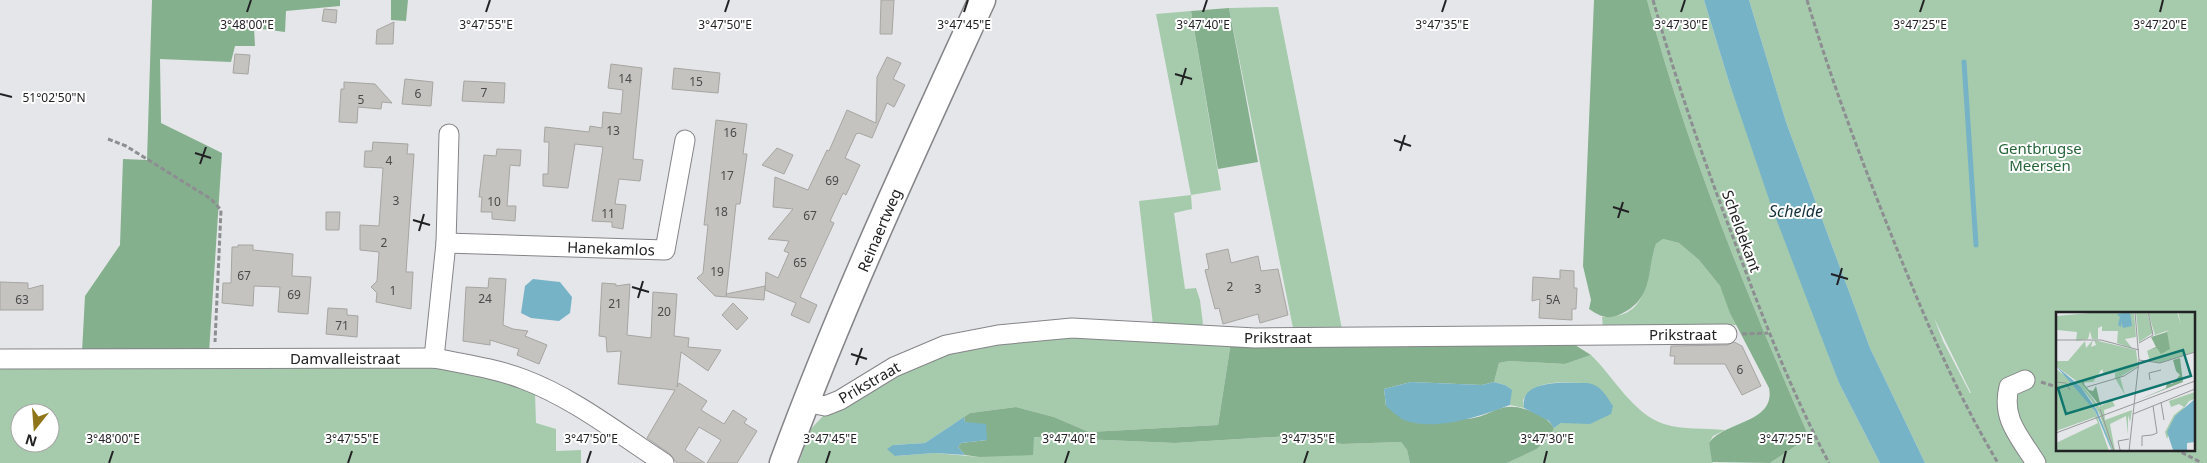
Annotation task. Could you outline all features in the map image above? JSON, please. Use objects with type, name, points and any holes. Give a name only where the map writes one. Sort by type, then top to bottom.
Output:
[{"type":"main road","name":"Reinaertweg","points":[[783,463],[805,402],[902,176],[982,0]]},
{"type":"street","points":[[434,358],[446,243],[449,134]]},
{"type":"street","name":"Hanekamlos","points":[[446,243],[665,250],[685,140]]},
{"type":"street","name":"Prikstraat","points":[[805,402],[825,406],[840,400],[894,367],[946,345],[998,335],[1072,328],[1255,338],[1727,334]]},
{"type":"street","name":"Damvalleistraat","points":[[0,359],[434,358],[493,370],[524,379],[558,395],[664,463]]},
{"type":"street","points":[[2025,380],[2010,387],[2006,401],[2008,415],[2036,463]]},
{"type":"path","name":"Scheldekant","points":[[1653,0],[1668,56],[1768,333],[1793,392],[1829,463]]},
{"type":"path","points":[[1807,0],[1854,142],[1935,343],[1982,436],[1998,463]]},
{"type":"path","points":[[108,139],[126,146],[211,198],[221,210],[215,358]]},
{"type":"path","name":"Prikstraat","points":[[1727,334],[1768,333]]},
{"type":"path","points":[[2177,450],[2202,463]]},
{"type":"green space","points":[[152,0],[340,0],[340,6],[286,11],[285,32],[254,28],[255,46],[235,46],[231,62],[160,59],[161,123],[222,153],[209,353],[82,352],[85,296],[120,245],[123,159],[147,160]]},
{"type":"green space","points":[[391,0],[408,0],[406,21],[391,20]]},
{"type":"green space","points":[[1594,0],[1647,0],[1680,112],[1699,167],[1763,330],[1809,437],[1770,463],[1712,462],[1709,443],[1716,436],[1757,415],[1765,408],[1769,400],[1769,388],[1730,313],[1720,286],[1699,260],[1679,243],[1663,239],[1656,244],[1644,292],[1632,308],[1616,316],[1608,317],[1601,316],[1589,309],[1591,300],[1583,266]]},
{"type":"green space","points":[[1647,0],[1704,0],[1729,82],[1839,383],[1880,463],[1770,463],[1809,437],[1741,276],[1699,167],[1680,112]]},
{"type":"green space","name":"Gentbrugse Meersen","points":[[1749,0],[2207,0],[2207,463],[1925,463],[1870,348],[1786,122]],"holes":[[[1934,318],[1971,393],[1943,341]]]},
{"type":"green space","points":[[1278,7],[1342,329],[1294,333],[1229,8]]},
{"type":"green space","points":[[1229,8],[1258,162],[1218,169],[1191,11]]},
{"type":"green space","points":[[1191,11],[1221,190],[1191,195],[1156,14]]},
{"type":"green space","points":[[1191,195],[1192,209],[1174,213],[1185,289],[1196,288],[1200,300],[1203,324],[1197,327],[1153,325],[1139,201]]},
{"type":"green space","points":[[1663,239],[1679,243],[1699,260],[1720,286],[1737,325],[1603,328],[1602,317],[1618,316],[1630,311],[1638,303],[1647,282],[1656,244]]},
{"type":"green space","points":[[1561,330],[1575,345],[1591,355],[1565,364],[1509,361],[1499,363],[1494,382],[1482,385],[1411,382],[1384,389],[1386,406],[1444,418],[1473,418],[1511,407],[1533,412],[1550,423],[1554,428],[1551,436],[1537,449],[1507,463],[1410,463],[1407,450],[1401,442],[1342,444],[1290,436],[1175,443],[1034,437],[1033,455],[979,457],[965,455],[958,447],[961,443],[987,440],[972,424],[965,422],[964,417],[970,413],[1016,407],[1054,417],[1089,432],[1218,425],[1231,342]]},
{"type":"green space","points":[[1067,335],[1231,342],[1218,425],[1089,432],[1054,417],[1016,407],[970,413],[925,443],[893,445],[895,456],[935,453],[979,457],[1034,437],[1175,443],[1290,436],[1342,444],[1401,442],[1407,450],[1410,463],[799,463],[809,431],[823,416],[873,386],[962,348]]},
{"type":"green space","points":[[1591,355],[1624,394],[1653,419],[1664,424],[1679,427],[1725,430],[1713,436],[1709,443],[1713,463],[1507,463],[1537,449],[1551,437],[1554,428],[1561,423],[1586,383],[1551,383],[1542,385],[1528,393],[1523,400],[1524,408],[1510,405],[1511,390],[1505,385],[1494,382],[1499,363],[1509,361],[1565,364]]},
{"type":"green space","points":[[448,366],[506,382],[535,394],[536,423],[556,429],[556,451],[581,450],[581,463],[0,463],[0,367]]},
{"type":"water","name":"Schelde","points":[[1704,0],[1749,0],[1786,122],[1870,348],[1925,463],[1880,463],[1839,383],[1772,208],[1729,82]]},
{"type":"water","points":[[533,279],[560,282],[572,297],[570,313],[559,321],[531,318],[521,313],[525,286]]},
{"type":"water","points":[[1411,382],[1482,385],[1494,382],[1505,385],[1512,390],[1510,405],[1486,414],[1458,421],[1430,424],[1416,423],[1402,419],[1386,406],[1384,389]]},
{"type":"water","points":[[1557,383],[1586,383],[1595,385],[1605,394],[1613,406],[1611,414],[1590,424],[1561,423],[1554,428],[1549,421],[1524,408],[1524,398],[1529,391],[1536,387]]},
{"type":"water","points":[[964,417],[965,422],[986,424],[987,440],[961,443],[958,447],[965,455],[935,453],[895,456],[887,449],[893,445],[925,443]]},
{"type":"building","points":[[881,0],[894,0],[892,34],[880,34]]},
{"type":"building","points":[[324,9],[337,10],[336,23],[322,21]]},
{"type":"building","points":[[394,22],[393,44],[376,44],[377,30]]},
{"type":"building","points":[[235,54],[250,55],[248,74],[233,73]]},
{"type":"building","points":[[887,57],[901,63],[893,79],[905,85],[894,107],[887,103],[872,138],[859,133],[856,134],[845,158],[860,165],[846,195],[843,193],[830,221],[834,223],[800,297],[817,305],[809,323],[791,315],[796,303],[765,290],[766,272],[778,278],[789,253],[784,251],[789,241],[768,239],[793,209],[773,207],[775,177],[808,190],[827,150],[829,151],[847,110],[876,123],[877,77]]},
{"type":"building","points":[[611,64],[642,68],[633,159],[643,160],[640,181],[619,179],[615,204],[626,205],[623,229],[612,227],[612,222],[592,221],[603,147],[575,144],[568,188],[543,186],[543,174],[548,174],[549,142],[544,142],[545,127],[589,132],[590,126],[602,128],[603,112],[621,114],[623,90],[608,88]]},
{"type":"building","points":[[674,68],[720,73],[718,93],[672,89]]},
{"type":"building","points":[[405,79],[433,82],[431,106],[402,104]]},
{"type":"building","points":[[464,81],[505,83],[504,103],[462,101]]},
{"type":"building","points":[[344,82],[375,84],[392,103],[382,102],[381,109],[358,107],[357,123],[339,122],[341,89],[344,89]]},
{"type":"building","points":[[716,120],[747,124],[743,154],[747,154],[740,204],[736,204],[726,297],[715,296],[697,278],[703,273],[708,225],[704,225]]},
{"type":"building","points":[[373,142],[408,144],[407,154],[414,154],[406,272],[413,272],[411,309],[376,302],[377,293],[371,287],[377,281],[379,252],[360,250],[360,225],[379,226],[383,168],[364,167],[365,151],[372,151]]},
{"type":"building","points":[[777,148],[793,155],[784,174],[762,165]]},
{"type":"building","points":[[497,149],[521,150],[520,166],[510,165],[507,206],[516,206],[515,221],[492,219],[492,212],[481,212],[482,197],[479,197],[484,155],[496,156]]},
{"type":"building","points":[[326,212],[340,212],[339,230],[326,230]]},
{"type":"building","points":[[238,245],[253,245],[253,250],[293,254],[292,276],[311,277],[308,314],[278,312],[280,287],[254,286],[253,306],[222,303],[223,283],[231,283],[232,247],[238,247]]},
{"type":"building","points":[[1228,249],[1231,263],[1258,256],[1261,271],[1278,269],[1288,315],[1260,323],[1258,314],[1223,324],[1219,308],[1215,309],[1205,270],[1209,269],[1206,254]]},
{"type":"building","points":[[1560,270],[1574,271],[1574,288],[1577,288],[1576,309],[1572,309],[1572,320],[1539,318],[1540,299],[1532,301],[1533,277],[1560,279]]},
{"type":"building","points":[[489,278],[506,279],[503,325],[513,329],[528,331],[525,336],[547,345],[539,364],[517,355],[519,349],[490,340],[490,345],[463,341],[466,287],[488,288]]},
{"type":"building","points":[[0,282],[28,283],[28,289],[43,285],[43,310],[0,310]]},
{"type":"building","points":[[602,283],[616,284],[616,286],[630,284],[627,335],[651,338],[653,292],[677,294],[674,336],[689,338],[688,347],[721,350],[708,371],[681,352],[677,387],[679,383],[707,401],[701,410],[724,424],[733,410],[747,419],[744,423],[757,431],[737,463],[707,463],[721,440],[699,427],[685,450],[705,463],[677,463],[670,454],[647,438],[675,390],[618,384],[621,351],[607,352],[606,337],[599,336]]},
{"type":"building","points":[[765,286],[764,300],[727,297],[726,294]]},
{"type":"building","points":[[733,303],[748,318],[737,330],[722,315]]},
{"type":"building","points":[[328,308],[347,309],[347,315],[358,316],[357,337],[326,334]]},
{"type":"building","points":[[1734,342],[1742,346],[1761,386],[1742,395],[1725,364],[1674,364],[1675,356],[1670,356],[1671,346],[1727,345]]},
{"type":"waterway","points":[[1964,62],[1976,245]]}]
